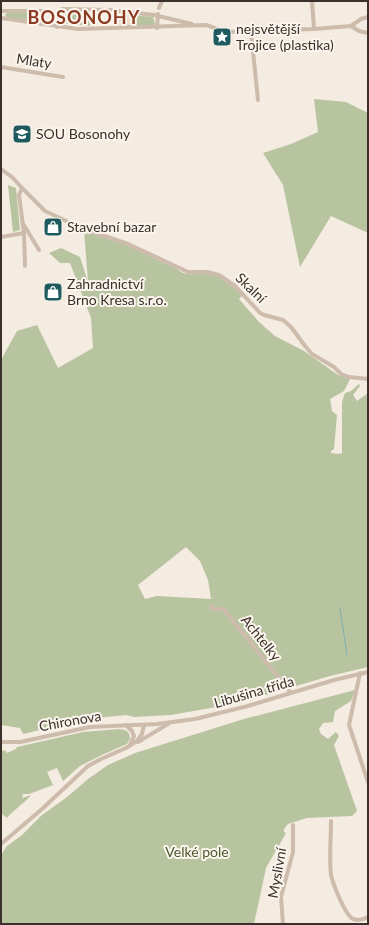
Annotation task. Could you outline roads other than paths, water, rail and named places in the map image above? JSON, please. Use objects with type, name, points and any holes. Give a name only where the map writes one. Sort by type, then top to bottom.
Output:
[{"type":"street","points":[[159,8],[162,1]]},
{"type":"street","points":[[312,1],[314,29]]},
{"type":"street","points":[[57,27],[62,9],[110,10],[158,15],[196,25]]},
{"type":"street","points":[[44,11],[2,11],[1,18],[78,29],[157,28],[206,25],[220,31],[228,32],[314,29],[350,26],[361,19],[368,18]]},
{"type":"street","points":[[32,22],[33,11]]},
{"type":"street","points":[[157,28],[158,15]]},
{"type":"street","points":[[350,26],[359,31],[368,33]]},
{"type":"street","points":[[251,32],[258,100]]},
{"type":"street","name":"Mlaty","points":[[1,67],[63,77]]},
{"type":"street","name":"Skalní","points":[[1,169],[12,176],[45,211],[81,228],[128,244],[188,272],[213,273],[226,279],[260,313],[283,320],[291,327],[305,346],[319,359],[334,367],[341,374],[349,377],[368,379]]},
{"type":"street","points":[[22,188],[19,195],[24,232],[25,266]]},
{"type":"street","points":[[22,223],[39,250]]},
{"type":"street","points":[[1,237],[24,232]]},
{"type":"street","name":"Achtelky","points":[[210,606],[212,609],[222,609],[226,611],[291,693]]},
{"type":"street","name":"Libušina třída","points":[[144,725],[195,719],[222,713],[360,673],[368,672]]},
{"type":"street","points":[[360,673],[349,726],[368,782]]},
{"type":"street","points":[[1,844],[85,769],[101,759],[129,747],[172,722]]},
{"type":"street","points":[[126,725],[132,731],[134,736],[129,747]]},
{"type":"street","points":[[129,747],[140,738],[144,725]]},
{"type":"street","name":"Chironova","points":[[1,742],[20,742],[84,728],[144,725]]},
{"type":"street","points":[[331,821],[330,867],[335,887],[347,913],[352,919],[358,920],[368,917]]},
{"type":"street","name":"Myslivní","points":[[283,924],[281,897],[293,852],[293,825]]},
{"type":"waterway","points":[[340,608],[347,655]]},
{"type":"place","name":"nejsvětější Trojice (plastika)","points":[[222,37]]},
{"type":"place","name":"SOU Bosonohy","points":[[22,134]]},
{"type":"place","name":"Stavební bazar","points":[[53,227]]},
{"type":"place","name":"Zahradnictví Brno Kresa s.r.o.","points":[[53,292]]},
{"type":"district","name":"BOSONOHY","points":[[84,18]]},
{"type":"park label","name":"Velké pole","points":[[197,852]]}]
